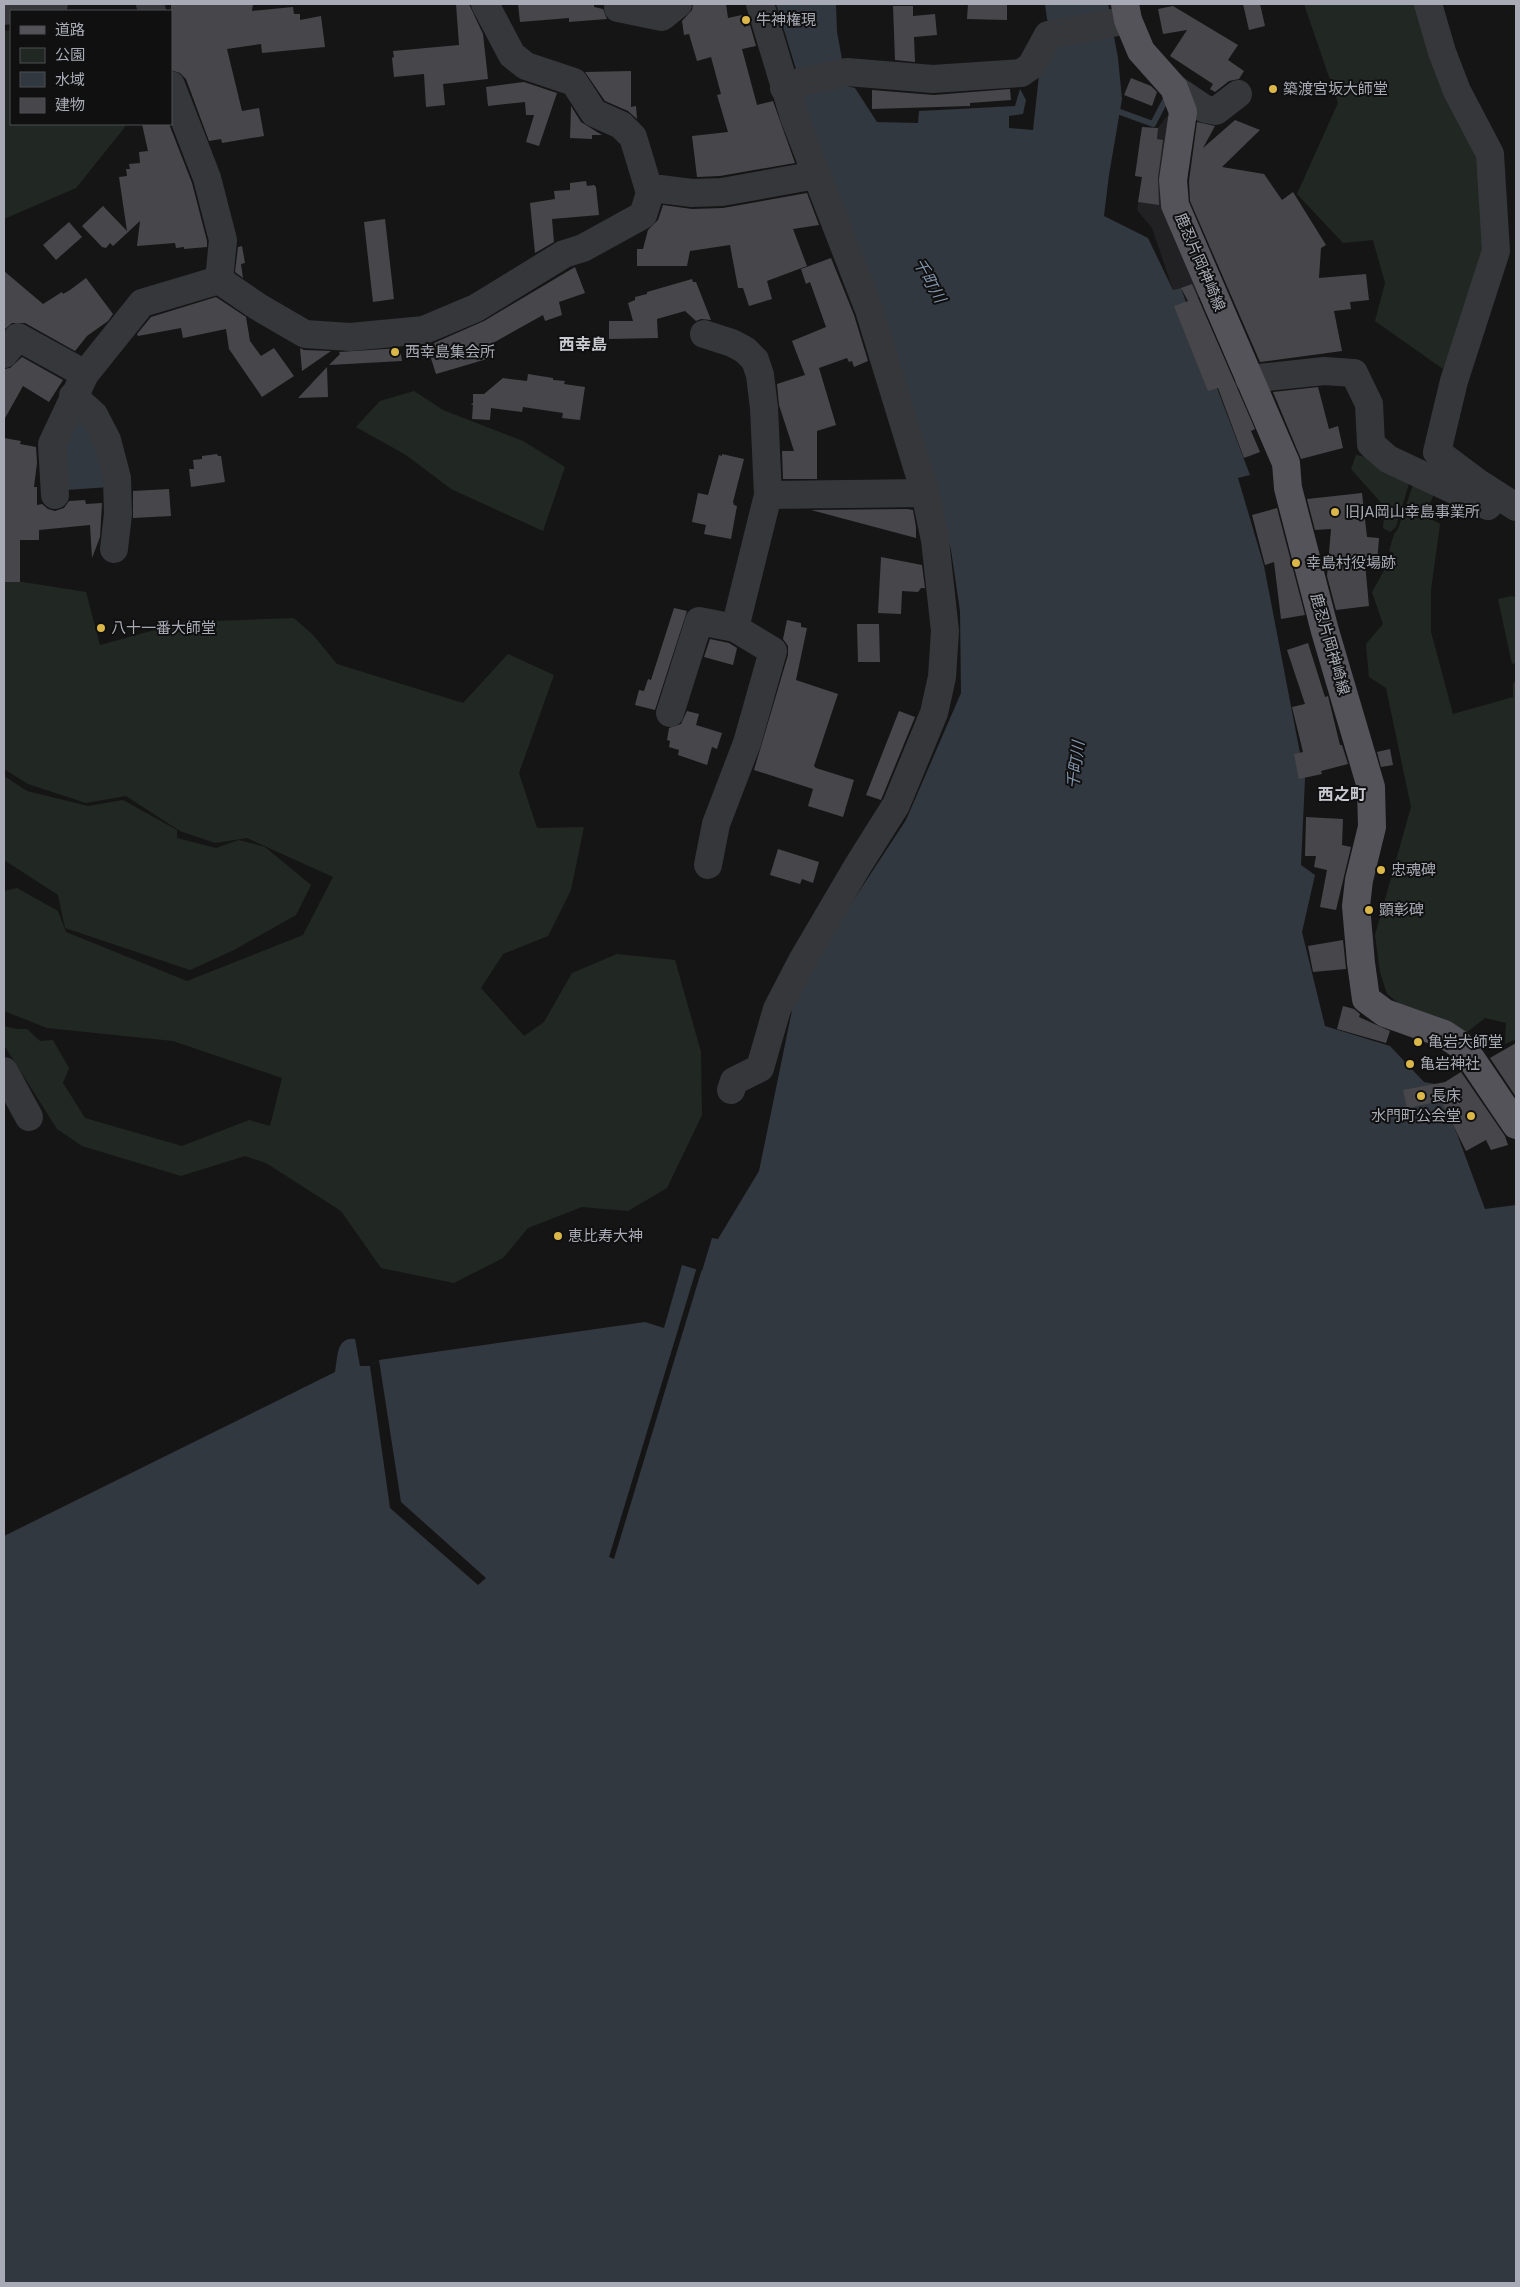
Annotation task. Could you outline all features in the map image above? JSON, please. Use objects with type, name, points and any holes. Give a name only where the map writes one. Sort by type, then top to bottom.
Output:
[{"type":"main road","name":"鹿忍片岡神崎線","points":[[1124,15],[1141,52],[1174,88],[1183,112],[1173,180],[1175,204],[1286,463],[1288,488],[1325,631],[1371,787],[1372,827],[1359,880],[1356,906],[1360,964],[1366,999],[1385,1013],[1444,1034],[1459,1044],[1468,1054],[1516,1125]]},
{"type":"street","points":[[16,10],[54,4]]},
{"type":"street","points":[[219,280],[257,306],[305,334],[350,337],[424,330],[476,308],[564,254],[583,248],[643,215],[650,193],[633,137],[621,125],[594,113],[574,82],[519,62],[512,55],[485,4]]},
{"type":"street","points":[[618,8],[662,17],[678,4]]},
{"type":"street","points":[[731,1090],[734,1081],[760,1068],[777,1009],[803,959],[856,867],[890,816],[934,713],[942,677],[945,632],[940,576],[925,493],[869,310],[816,175],[790,85],[760,4]]},
{"type":"street","points":[[1428,4],[1442,52],[1457,91],[1490,154],[1496,252],[1454,381],[1437,452],[1476,482],[1516,507]]},
{"type":"street","points":[[790,85],[847,72],[933,79],[1021,73],[1031,66],[1048,35],[1124,15]]},
{"type":"street","points":[[172,88],[207,178],[223,240],[219,280]]},
{"type":"street","points":[[1174,88],[1205,109],[1216,112],[1238,94]]},
{"type":"street","points":[[650,193],[660,189],[692,193],[722,192],[816,175]]},
{"type":"street","points":[[56,494],[52,444],[79,385],[142,303],[219,280]]},
{"type":"street","points":[[704,334],[732,343],[745,350],[755,360],[760,375],[764,408],[768,495],[735,628]]},
{"type":"street","points":[[4,354],[18,337],[79,385],[107,440],[117,478],[118,514],[114,549]]},
{"type":"street","points":[[1249,378],[1324,372],[1354,373],[1369,404],[1371,444],[1388,459],[1516,520]]},
{"type":"street","points":[[768,495],[925,493]]},
{"type":"street","points":[[670,713],[699,621],[735,628],[773,650],[747,743],[716,824],[708,866]]},
{"type":"street","points":[[4,1071],[29,1116]]},
{"type":"shaded area","points":[[1167,116],[1179,122],[1166,193],[1209,293],[1188,301],[1181,288],[1173,290],[1152,228],[1137,210],[1142,177],[1135,176],[1140,137],[1147,128],[1158,128]]},
{"type":"green space","points":[[1304,4],[1424,4],[1481,157],[1489,246],[1443,369],[1375,321],[1385,283],[1373,240],[1343,243],[1297,194],[1338,103]]},
{"type":"green space","points":[[10,30],[10,125],[124,125],[125,127],[76,188],[4,219],[4,31]]},
{"type":"green space","points":[[414,391],[443,410],[523,441],[565,467],[543,531],[451,489],[406,455],[356,427],[380,401]]},
{"type":"green space","points":[[1356,455],[1366,457],[1411,477],[1396,527],[1390,532],[1383,528],[1385,507],[1351,469]]},
{"type":"green space","points":[[1415,479],[1436,489],[1425,516],[1440,524],[1431,590],[1431,632],[1453,714],[1513,697],[1513,683],[1516,680],[1516,1039],[1505,1044],[1506,1023],[1485,1018],[1467,1032],[1411,1013],[1387,994],[1380,972],[1375,935],[1411,807],[1386,688],[1369,677],[1366,644],[1383,624],[1372,592],[1394,553],[1389,551]]},
{"type":"green space","points":[[4,579],[86,592],[100,645],[184,622],[294,618],[313,635],[337,664],[463,703],[508,654],[554,675],[519,773],[537,828],[584,827],[571,890],[548,936],[503,954],[481,988],[524,1036],[544,1022],[572,973],[617,954],[675,960],[701,1052],[702,1115],[667,1188],[628,1211],[582,1207],[528,1228],[503,1258],[454,1283],[381,1268],[341,1211],[266,1163],[245,1156],[181,1176],[82,1146],[57,1129],[4,1045],[4,1026],[27,1029],[40,1041],[53,1040],[69,1068],[63,1083],[85,1118],[182,1146],[249,1120],[270,1126],[282,1078],[173,1041],[47,1028],[4,1011],[4,891],[17,888],[58,911],[66,932],[187,981],[303,935],[333,877],[247,838],[215,843],[180,831],[126,796],[86,803],[28,784],[4,769]]},
{"type":"green space","points":[[1512,596],[1516,598],[1516,663],[1512,664],[1498,599]]},
{"type":"green space","points":[[4,776],[27,791],[88,806],[123,800],[177,830],[177,838],[216,848],[239,840],[265,847],[311,885],[296,915],[234,950],[190,970],[65,928],[58,895],[4,860]]},
{"type":"water","name":"千町川","points":[[776,4],[836,4],[837,32],[847,86],[855,88],[877,122],[918,123],[919,111],[1015,106],[1020,89],[1026,100],[1023,114],[1009,116],[1009,128],[1033,130],[1039,75],[1056,41],[1047,19],[1045,4],[1108,4],[1118,58],[1122,99],[1104,216],[1148,238],[1173,290],[1181,288],[1250,475],[1238,478],[1264,566],[1305,779],[1301,865],[1315,875],[1302,932],[1325,1026],[1390,1046],[1424,1082],[1435,1084],[1457,1134],[1485,1209],[1516,1205],[1516,2283],[4,2283],[4,1536],[335,1372],[339,1349],[344,1341],[349,1339],[355,1339],[360,1366],[370,1366],[379,1360],[645,1322],[664,1328],[682,1265],[702,1271],[712,1238],[718,1239],[759,1171],[797,986],[906,820],[961,693],[960,611],[951,550],[855,237],[801,104],[803,92]]},
{"type":"water","points":[[74,409],[90,425],[110,487],[66,490],[62,443]]},
{"type":"pier","points":[[703,1258],[705,1259],[614,1559],[609,1557],[697,1267],[700,1268]]},
{"type":"pier","points":[[379,1360],[401,1502],[486,1578],[478,1585],[390,1508],[370,1366]]},
{"type":"building","points":[[171,4],[253,4],[252,11],[293,7],[294,14],[300,14],[300,20],[321,16],[325,47],[262,53],[261,44],[227,49],[242,111],[259,108],[264,136],[222,143],[221,139],[209,141],[186,79],[180,73],[172,70]]},
{"type":"building","points":[[456,4],[469,4],[483,34],[488,79],[443,84],[445,105],[426,107],[424,74],[394,77],[393,51],[459,45]]},
{"type":"building","points":[[518,4],[594,4],[594,7],[603,9],[607,19],[569,22],[569,18],[520,22]]},
{"type":"building","points":[[693,4],[726,4],[728,18],[742,15],[744,27],[750,25],[756,46],[742,49],[757,105],[773,101],[795,163],[720,176],[697,177],[692,136],[728,132],[717,95],[721,94],[711,57],[697,61],[689,34],[684,35],[682,21],[692,10]]},
{"type":"building","points":[[968,4],[1007,4],[1007,20],[967,19]]},
{"type":"building","points":[[1243,4],[1260,4],[1265,26],[1249,30]]},
{"type":"building","points":[[893,6],[913,6],[913,16],[935,14],[937,35],[914,37],[915,62],[895,60]]},
{"type":"building","points":[[1173,6],[1238,45],[1228,60],[1244,71],[1239,79],[1229,81],[1215,92],[1210,89],[1213,84],[1170,56],[1187,30],[1163,34],[1158,9]]},
{"type":"building","points":[[631,71],[631,107],[636,106],[637,119],[628,111],[605,101],[585,72]]},
{"type":"building","points":[[1131,78],[1151,86],[1157,92],[1152,106],[1124,95]]},
{"type":"building","points":[[524,82],[557,93],[539,146],[526,142],[534,115],[526,115],[525,102],[488,106],[486,87]]},
{"type":"building","points":[[1010,89],[1011,100],[970,103],[970,106],[872,109],[872,90],[934,95]]},
{"type":"building","points":[[571,106],[581,122],[602,135],[592,135],[592,139],[570,138]]},
{"type":"building","points":[[1235,120],[1260,130],[1222,167],[1264,174],[1282,200],[1293,192],[1326,245],[1321,248],[1319,278],[1366,274],[1369,300],[1350,302],[1351,309],[1334,311],[1342,351],[1260,362],[1190,201],[1189,181],[1197,122],[1215,126],[1203,148]]},
{"type":"building","points":[[142,125],[169,125],[192,183],[207,247],[176,248],[175,243],[137,246],[140,221],[113,246],[110,243],[106,248],[102,247],[82,226],[103,206],[127,231],[119,177],[127,176],[126,169],[130,169],[129,164],[140,163],[139,152],[148,151]]},
{"type":"building","points":[[1142,127],[1158,128],[1157,139],[1163,140],[1158,178],[1159,205],[1138,202],[1142,177],[1135,176]]},
{"type":"building","points":[[586,181],[587,186],[594,185],[596,187],[599,215],[552,219],[554,242],[535,253],[530,203],[555,199],[554,191],[570,190],[570,183]]},
{"type":"building","points":[[807,193],[819,225],[793,229],[807,266],[767,281],[772,299],[749,306],[743,288],[738,288],[730,245],[690,251],[687,266],[637,266],[637,249],[643,249],[648,230],[658,220],[663,205],[692,209],[723,208]]},
{"type":"building","points":[[385,219],[394,299],[373,302],[364,222]]},
{"type":"building","points":[[69,222],[82,237],[56,260],[43,245]]},
{"type":"building","points":[[242,246],[245,263],[241,264],[243,278],[235,272],[238,247]]},
{"type":"building","points":[[831,258],[854,315],[868,361],[854,367],[852,361],[849,362],[847,358],[819,368],[836,425],[817,431],[817,479],[783,479],[782,451],[794,451],[779,405],[777,384],[805,375],[792,341],[826,327],[810,282],[806,284],[801,269]]},
{"type":"building","points":[[575,267],[585,293],[559,302],[562,315],[545,321],[543,315],[484,348],[487,359],[436,374],[428,349],[435,347],[434,343],[484,321]]},
{"type":"building","points":[[4,271],[43,304],[62,292],[63,294],[70,290],[86,278],[113,314],[108,321],[87,336],[75,351],[25,323],[12,323],[4,330]]},
{"type":"building","points":[[692,279],[693,282],[696,282],[711,320],[701,319],[696,321],[685,311],[657,319],[658,338],[609,339],[609,321],[633,321],[628,303],[635,300],[635,297]]},
{"type":"building","points":[[1192,284],[1255,429],[1251,431],[1260,452],[1244,458],[1218,388],[1208,391],[1174,306],[1188,301],[1181,288]]},
{"type":"building","points":[[216,297],[246,317],[250,341],[261,356],[274,348],[294,376],[262,397],[229,349],[226,329],[183,338],[181,328],[138,336],[137,334],[151,317]]},
{"type":"building","points":[[300,348],[304,350],[331,351],[302,371]]},
{"type":"building","points":[[400,348],[402,361],[329,365],[340,354],[339,352]]},
{"type":"building","points":[[22,357],[63,380],[49,402],[23,386],[4,420],[4,369],[10,368]]},
{"type":"building","points":[[327,367],[328,397],[298,398]]},
{"type":"building","points":[[528,374],[565,381],[564,384],[585,387],[580,420],[562,418],[563,413],[523,407],[522,412],[491,408],[490,420],[472,419],[473,405],[471,405],[473,403],[473,394],[484,394],[503,378],[527,381]]},
{"type":"building","points":[[1318,387],[1329,429],[1338,426],[1343,448],[1301,459],[1273,392]]},
{"type":"building","points":[[4,438],[21,441],[20,444],[36,447],[37,463],[34,487],[37,487],[37,505],[42,504],[48,509],[55,511],[64,508],[69,501],[85,500],[86,504],[102,503],[100,537],[92,558],[90,525],[39,530],[39,540],[20,540],[20,582],[4,582]]},
{"type":"building","points":[[217,454],[221,456],[225,482],[191,487],[189,469],[194,469],[193,460],[202,459],[202,456]]},
{"type":"building","points":[[722,454],[744,459],[733,502],[737,506],[731,539],[704,534],[706,525],[692,522],[698,493],[708,495],[719,455],[722,456]]},
{"type":"building","points":[[169,489],[171,516],[133,518],[133,491]]},
{"type":"building","points":[[1362,493],[1367,537],[1379,538],[1377,564],[1365,563],[1369,606],[1336,610],[1327,576],[1331,529],[1315,530],[1307,499]]},
{"type":"building","points":[[1277,508],[1305,615],[1281,619],[1274,562],[1265,565],[1252,515]]},
{"type":"building","points":[[811,510],[913,510],[916,538]]},
{"type":"building","points":[[881,557],[922,565],[925,588],[921,588],[918,592],[902,591],[901,614],[878,613]]},
{"type":"building","points":[[674,608],[687,611],[655,710],[635,705],[639,690],[644,691],[648,679],[651,680]]},
{"type":"building","points":[[787,620],[801,623],[801,627],[807,628],[796,680],[838,694],[814,766],[854,780],[843,817],[808,806],[813,789],[754,770],[788,655],[788,646],[783,639]]},
{"type":"building","points":[[857,624],[879,624],[880,662],[858,662]]},
{"type":"building","points":[[710,639],[729,643],[737,648],[733,665],[704,657]]},
{"type":"building","points":[[1308,643],[1325,697],[1328,696],[1340,745],[1342,745],[1348,764],[1321,771],[1322,774],[1299,779],[1294,754],[1303,752],[1292,707],[1305,704],[1287,650]]},
{"type":"building","points":[[687,711],[699,714],[696,725],[722,733],[717,749],[712,747],[707,765],[678,755],[679,750],[669,747],[670,741],[667,740],[669,728],[681,724]]},
{"type":"building","points":[[899,711],[915,717],[881,800],[866,795]]},
{"type":"building","points":[[1390,749],[1393,765],[1381,767],[1377,752]]},
{"type":"building","points":[[1306,817],[1343,819],[1342,845],[1351,847],[1336,910],[1320,907],[1327,870],[1314,867],[1316,856],[1305,856]]},
{"type":"building","points":[[778,849],[819,862],[813,883],[802,879],[800,884],[770,875]]},
{"type":"building","points":[[1343,940],[1346,969],[1313,972],[1308,946]]},
{"type":"building","points":[[1343,1006],[1354,1009],[1360,1014],[1359,1017],[1390,1031],[1386,1043],[1337,1029]]},
{"type":"building","points":[[1516,1043],[1516,1097],[1490,1058]]},
{"type":"building","points":[[1461,1072],[1505,1136],[1508,1145],[1491,1150],[1486,1140],[1466,1151],[1441,1101],[1407,1108],[1403,1090],[1445,1082]]},
{"type":"waterway","points":[[1120,112],[1153,124],[1167,97]]},
{"type":"place","name":"牛神権現","points":[[746,20]]},
{"type":"place","name":"築渡宮坂大師堂","points":[[1273,89]]},
{"type":"place","name":"西幸島集会所","points":[[395,352]]},
{"type":"place","name":"旧JA岡山幸島事業所","points":[[1335,512]]},
{"type":"place","name":"幸島村役場跡","points":[[1296,563]]},
{"type":"place","name":"八十一番大師堂","points":[[101,628]]},
{"type":"place","name":"忠魂碑","points":[[1381,870]]},
{"type":"place","name":"顕彰碑","points":[[1369,910]]},
{"type":"place","name":"亀岩大師堂","points":[[1418,1042]]},
{"type":"place","name":"亀岩神社","points":[[1410,1064]]},
{"type":"place","name":"長床","points":[[1421,1096]]},
{"type":"place","name":"水門町公会堂","points":[[1471,1116]]},
{"type":"place","name":"恵比寿大神","points":[[558,1236]]},
{"type":"district","name":"西幸島","points":[[583,344]]},
{"type":"district","name":"西之町","points":[[1342,794]]}]
